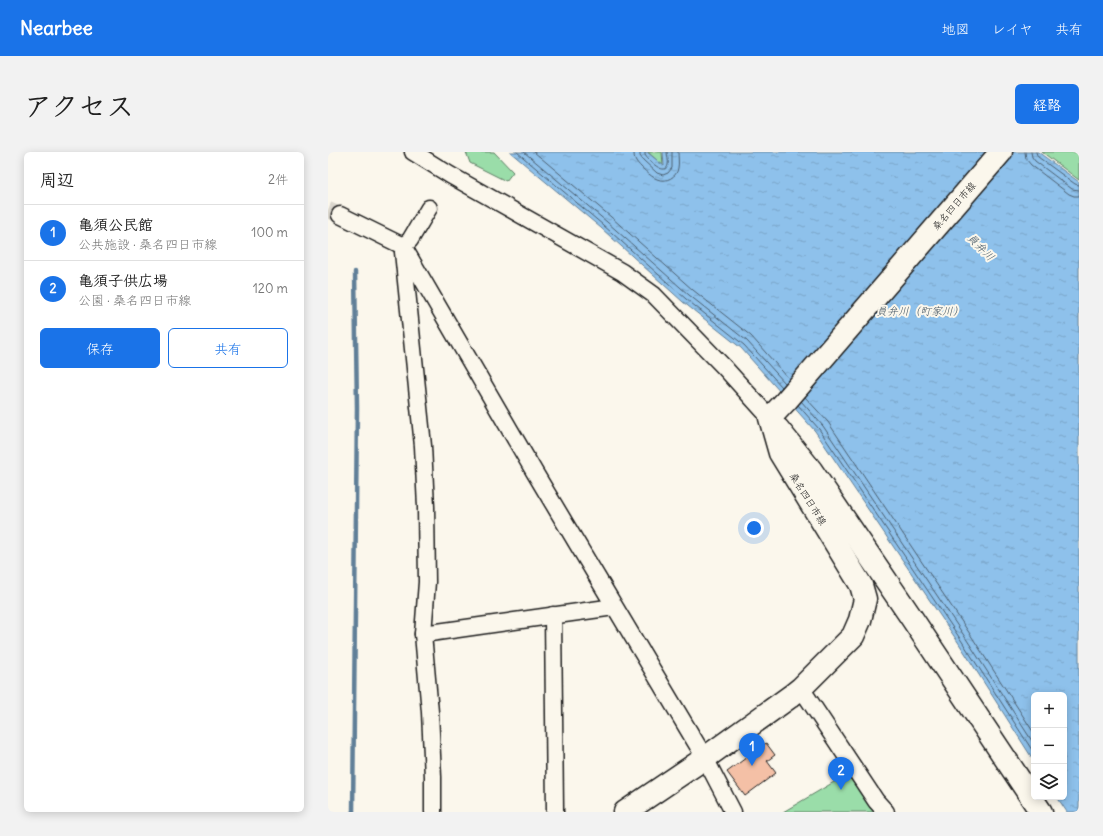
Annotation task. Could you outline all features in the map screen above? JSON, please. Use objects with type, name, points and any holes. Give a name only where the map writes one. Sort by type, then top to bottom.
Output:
[{"type":"main road","name":"桑名四日市線","points":[[625,812],[705,758],[791,696],[801,688],[853,636],[860,620],[865,599],[861,585],[780,453],[770,418],[1001,152]]},
{"type":"main road","points":[[770,418],[811,470],[1041,812]]},
{"type":"street","points":[[413,152],[450,175],[622,272],[654,295],[724,367],[770,418]]},
{"type":"street","points":[[435,152],[447,161],[450,175]]},
{"type":"street","points":[[403,246],[410,240],[429,208]]},
{"type":"street","points":[[340,215],[403,246],[614,607],[705,758],[733,812]]},
{"type":"street","points":[[403,246],[423,446],[426,507],[427,582],[423,634],[430,712],[433,812]]},
{"type":"street","points":[[423,634],[614,607]]},
{"type":"street","points":[[553,615],[555,812]]},
{"type":"street","points":[[801,688],[876,801],[886,812]]},
{"type":"green space","points":[[466,152],[494,152],[513,172],[506,181],[470,163]]},
{"type":"green space","points":[[648,152],[662,152],[663,166]]},
{"type":"green space","points":[[1042,152],[1079,152],[1079,180]]},
{"type":"green space","points":[[851,772],[879,812],[783,812]]},
{"type":"water","name":"員弁川（町家川）","points":[[510,152],[647,152],[664,166],[663,152],[1038,152],[1079,182],[1079,812],[1067,812],[1059,800],[1067,800],[1067,692],[1031,692],[1031,756],[958,642],[815,431],[741,348],[683,302],[601,228]]},
{"type":"building","points":[[766,743],[775,755],[767,761],[776,773],[745,796],[727,772]]},
{"type":"waterway","points":[[353,812],[357,408],[355,272]]},
{"type":"tunnel","points":[[328,210],[340,215]]},
{"type":"place","name":"亀須公民館","points":[[752,766]]},
{"type":"place","name":"亀須子供広場","points":[[841,790]]},
{"type":"water label","name":"員弁川","points":[[981,247]]}]
